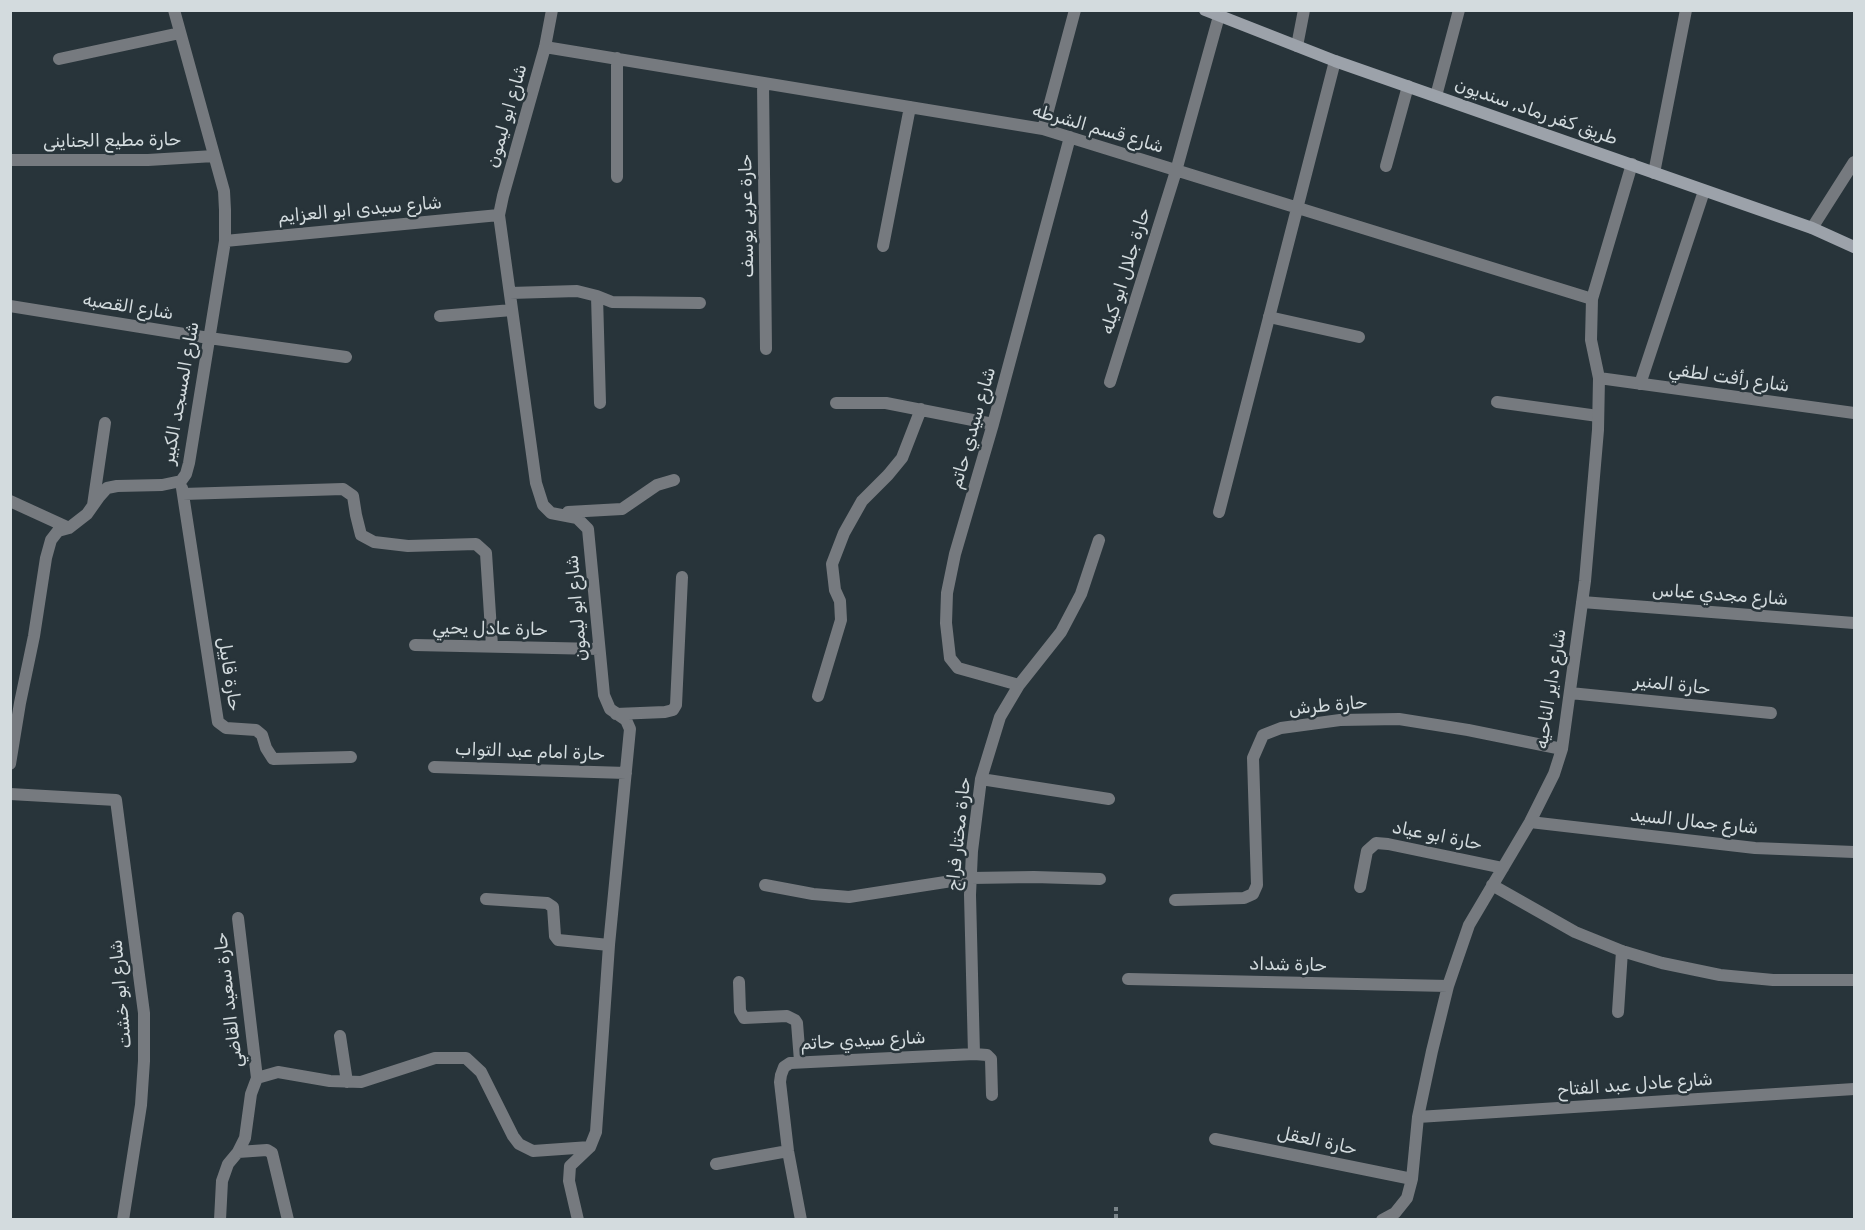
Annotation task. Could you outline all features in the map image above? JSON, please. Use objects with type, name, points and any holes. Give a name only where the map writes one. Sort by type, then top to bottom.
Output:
[{"type":"street","name":"شارع المسجد الكبير","points":[[10,764],[51,540],[58,531],[69,528],[87,514],[107,488],[162,485],[181,481],[189,464],[225,241],[224,191],[174,10]]},
{"type":"street","name":"شارع ابو ليمون","points":[[552,10],[545,47],[499,215],[536,483],[543,505],[551,513],[578,518],[588,529],[604,695],[610,709],[626,720],[630,729],[609,945],[596,1132],[590,1147],[570,1166],[569,1181],[578,1220]]},
{"type":"street","points":[[1043,129],[1075,10]]},
{"type":"street","name":"طريق كفر رماد, سنديون","points":[[1205,10],[1335,61],[1812,228],[1854,247]]},
{"type":"street","points":[[1297,46],[1304,10]]},
{"type":"street","points":[[1436,96],[1459,10]]},
{"type":"street","points":[[1654,173],[1686,10]]},
{"type":"street","name":"حارة جلال ابو كيله","points":[[1110,382],[1176,171],[1219,16]]},
{"type":"street","points":[[59,59],[180,33]]},
{"type":"street","name":"شارع قسم الشرطه","points":[[545,47],[1043,129],[1592,299]]},
{"type":"street","points":[[617,58],[617,177]]},
{"type":"street","points":[[1219,512],[1335,61]]},
{"type":"street","name":"حارة عربى يوسف","points":[[763,83],[766,349]]},
{"type":"street","points":[[1386,166],[1408,86]]},
{"type":"street","points":[[883,246],[910,107]]},
{"type":"street","name":"شارع سيدي حاتم","points":[[1019,685],[958,668],[950,658],[946,623],[947,593],[1070,137]]},
{"type":"street","name":"حارة مطيع الجناينى","points":[[10,160],[148,160],[214,156]]},
{"type":"street","points":[[1812,228],[1854,162]]},
{"type":"street","name":"شارع داير الناحيه","points":[[1382,1220],[1395,1213],[1407,1198],[1412,1179],[1418,1117],[1448,986],[1469,925],[1530,822],[1554,774],[1562,749],[1582,603],[1598,416],[1599,378],[1591,340],[1592,299],[1632,164]]},
{"type":"street","points":[[1640,384],[1704,191]]},
{"type":"street","name":"شارع سيدى ابو العزايم","points":[[225,241],[499,215]]},
{"type":"street","points":[[510,293],[578,291],[612,302],[700,303]]},
{"type":"street","points":[[597,296],[600,403]]},
{"type":"street","name":"شارع القصبه","points":[[10,306],[346,357]]},
{"type":"street","points":[[440,316],[512,310]]},
{"type":"street","points":[[1269,317],[1359,337]]},
{"type":"street","name":"شارع رأفت لطفي","points":[[1599,378],[1854,413]]},
{"type":"street","points":[[1497,402],[1598,416]]},
{"type":"street","points":[[836,403],[886,403],[993,424]]},
{"type":"street","points":[[818,696],[841,620],[840,601],[835,590],[832,564],[844,533],[862,501],[902,458],[921,410]]},
{"type":"street","points":[[92,506],[105,423]]},
{"type":"street","points":[[551,513],[622,509],[657,485],[674,480]]},
{"type":"street","name":"حارة قابيل","points":[[181,481],[218,722],[226,728],[256,730],[262,735],[273,759],[351,757]]},
{"type":"street","points":[[183,494],[343,489],[353,496],[361,534],[374,542],[408,546],[476,544],[486,553],[492,646]]},
{"type":"street","points":[[10,501],[69,528]]},
{"type":"street","name":"حارة مختار فراج","points":[[975,1054],[971,878],[981,779],[1000,717],[1019,685],[1061,632],[1081,594],[1099,540]]},
{"type":"street","points":[[616,714],[665,712],[673,710],[676,705],[682,577]]},
{"type":"street","name":"شارع مجدي عباس","points":[[1582,603],[1854,624]]},
{"type":"street","name":"حارة عادل يحيي","points":[[415,645],[599,649]]},
{"type":"street","name":"حارة المنير","points":[[1570,693],[1771,713]]},
{"type":"street","name":"حارة طرش","points":[[1175,900],[1244,898],[1253,894],[1257,885],[1253,758],[1263,735],[1281,728],[1340,720],[1398,719],[1562,749]]},
{"type":"street","name":"حارة امام عبد التواب","points":[[434,767],[626,773]]},
{"type":"street","points":[[981,779],[1109,799]]},
{"type":"street","name":"شارع ابو خشت","points":[[10,794],[116,800],[144,1013],[141,1105],[123,1220]]},
{"type":"street","name":"شارع جمال السيد","points":[[1530,822],[1755,848],[1854,852]]},
{"type":"street","name":"حارة ابو عياد","points":[[1360,887],[1367,851],[1376,843],[1503,868]]},
{"type":"street","points":[[765,885],[813,894],[849,897],[971,878],[1100,879]]},
{"type":"street","points":[[1492,885],[1575,932],[1622,951],[1662,963],[1720,975],[1773,980],[1854,980]]},
{"type":"street","points":[[486,899],[547,903],[553,907],[555,936],[558,940],[609,945]]},
{"type":"street","name":"حارة سعيد القاضي","points":[[237,918],[257,1078]]},
{"type":"street","points":[[1618,1012],[1622,951]]},
{"type":"street","name":"حارة شداد","points":[[1128,980],[1448,986]]},
{"type":"street","points":[[739,982],[740,1011],[744,1018],[787,1016],[795,1020],[798,1028],[800,1062]]},
{"type":"street","points":[[340,1036],[347,1082]]},
{"type":"street","points":[[975,1054],[987,1055],[991,1059],[992,1095]]},
{"type":"street","name":"شارع سيدي حاتم","points":[[801,1220],[788,1151],[781,1075],[784,1067],[790,1063],[800,1062],[975,1054]]},
{"type":"street","points":[[220,1220],[222,1181],[228,1164],[238,1152],[245,1138],[251,1094],[257,1078],[278,1072],[330,1081],[361,1082],[435,1058],[466,1058],[481,1072],[519,1144],[533,1151],[590,1147]]},
{"type":"street","name":"شارع عادل عبد الفتاح","points":[[1418,1117],[1854,1089]]},
{"type":"street","name":"حارة العقل","points":[[1215,1139],[1412,1179]]},
{"type":"street","points":[[238,1152],[267,1150],[272,1153],[288,1220]]},
{"type":"street","points":[[716,1164],[788,1151]]},
{"type":"street","points":[[1400,1206],[1403,1220]]},
{"type":"path","points":[[1116,1208],[1116,1220]]}]
